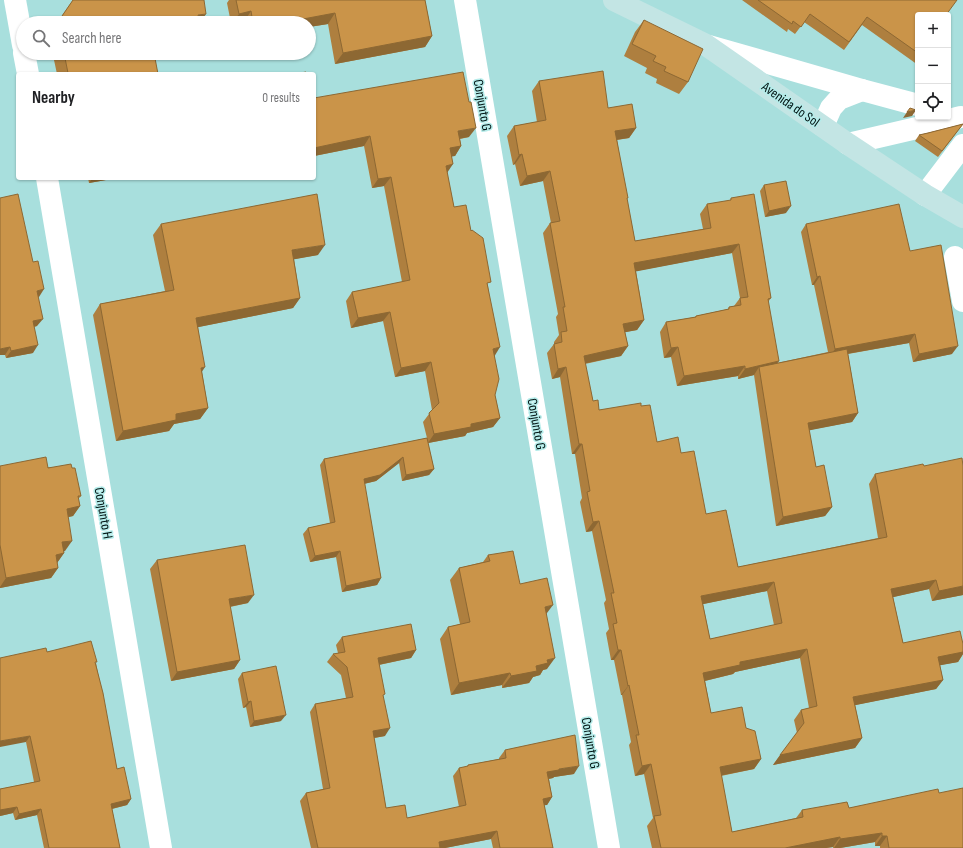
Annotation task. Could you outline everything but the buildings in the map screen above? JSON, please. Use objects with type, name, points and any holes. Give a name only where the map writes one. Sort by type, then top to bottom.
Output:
[{"type":"street","points":[[15,0],[18,16]]},
{"type":"street","name":"Conjunto G","points":[[465,0],[609,848]]},
{"type":"street","name":"Avenida do Sol","points":[[614,0],[706,45],[848,144],[925,195],[963,217]]},
{"type":"street","points":[[706,45],[915,104]]},
{"type":"street","points":[[25,60],[28,72]]},
{"type":"street","points":[[823,126],[831,108],[839,99],[862,90]]},
{"type":"street","points":[[848,144],[921,127],[957,115]]},
{"type":"street","points":[[925,195],[963,145]]},
{"type":"street","name":"Conjunto H","points":[[47,180],[162,848]]},
{"type":"street","points":[[955,257],[963,301]]}]
